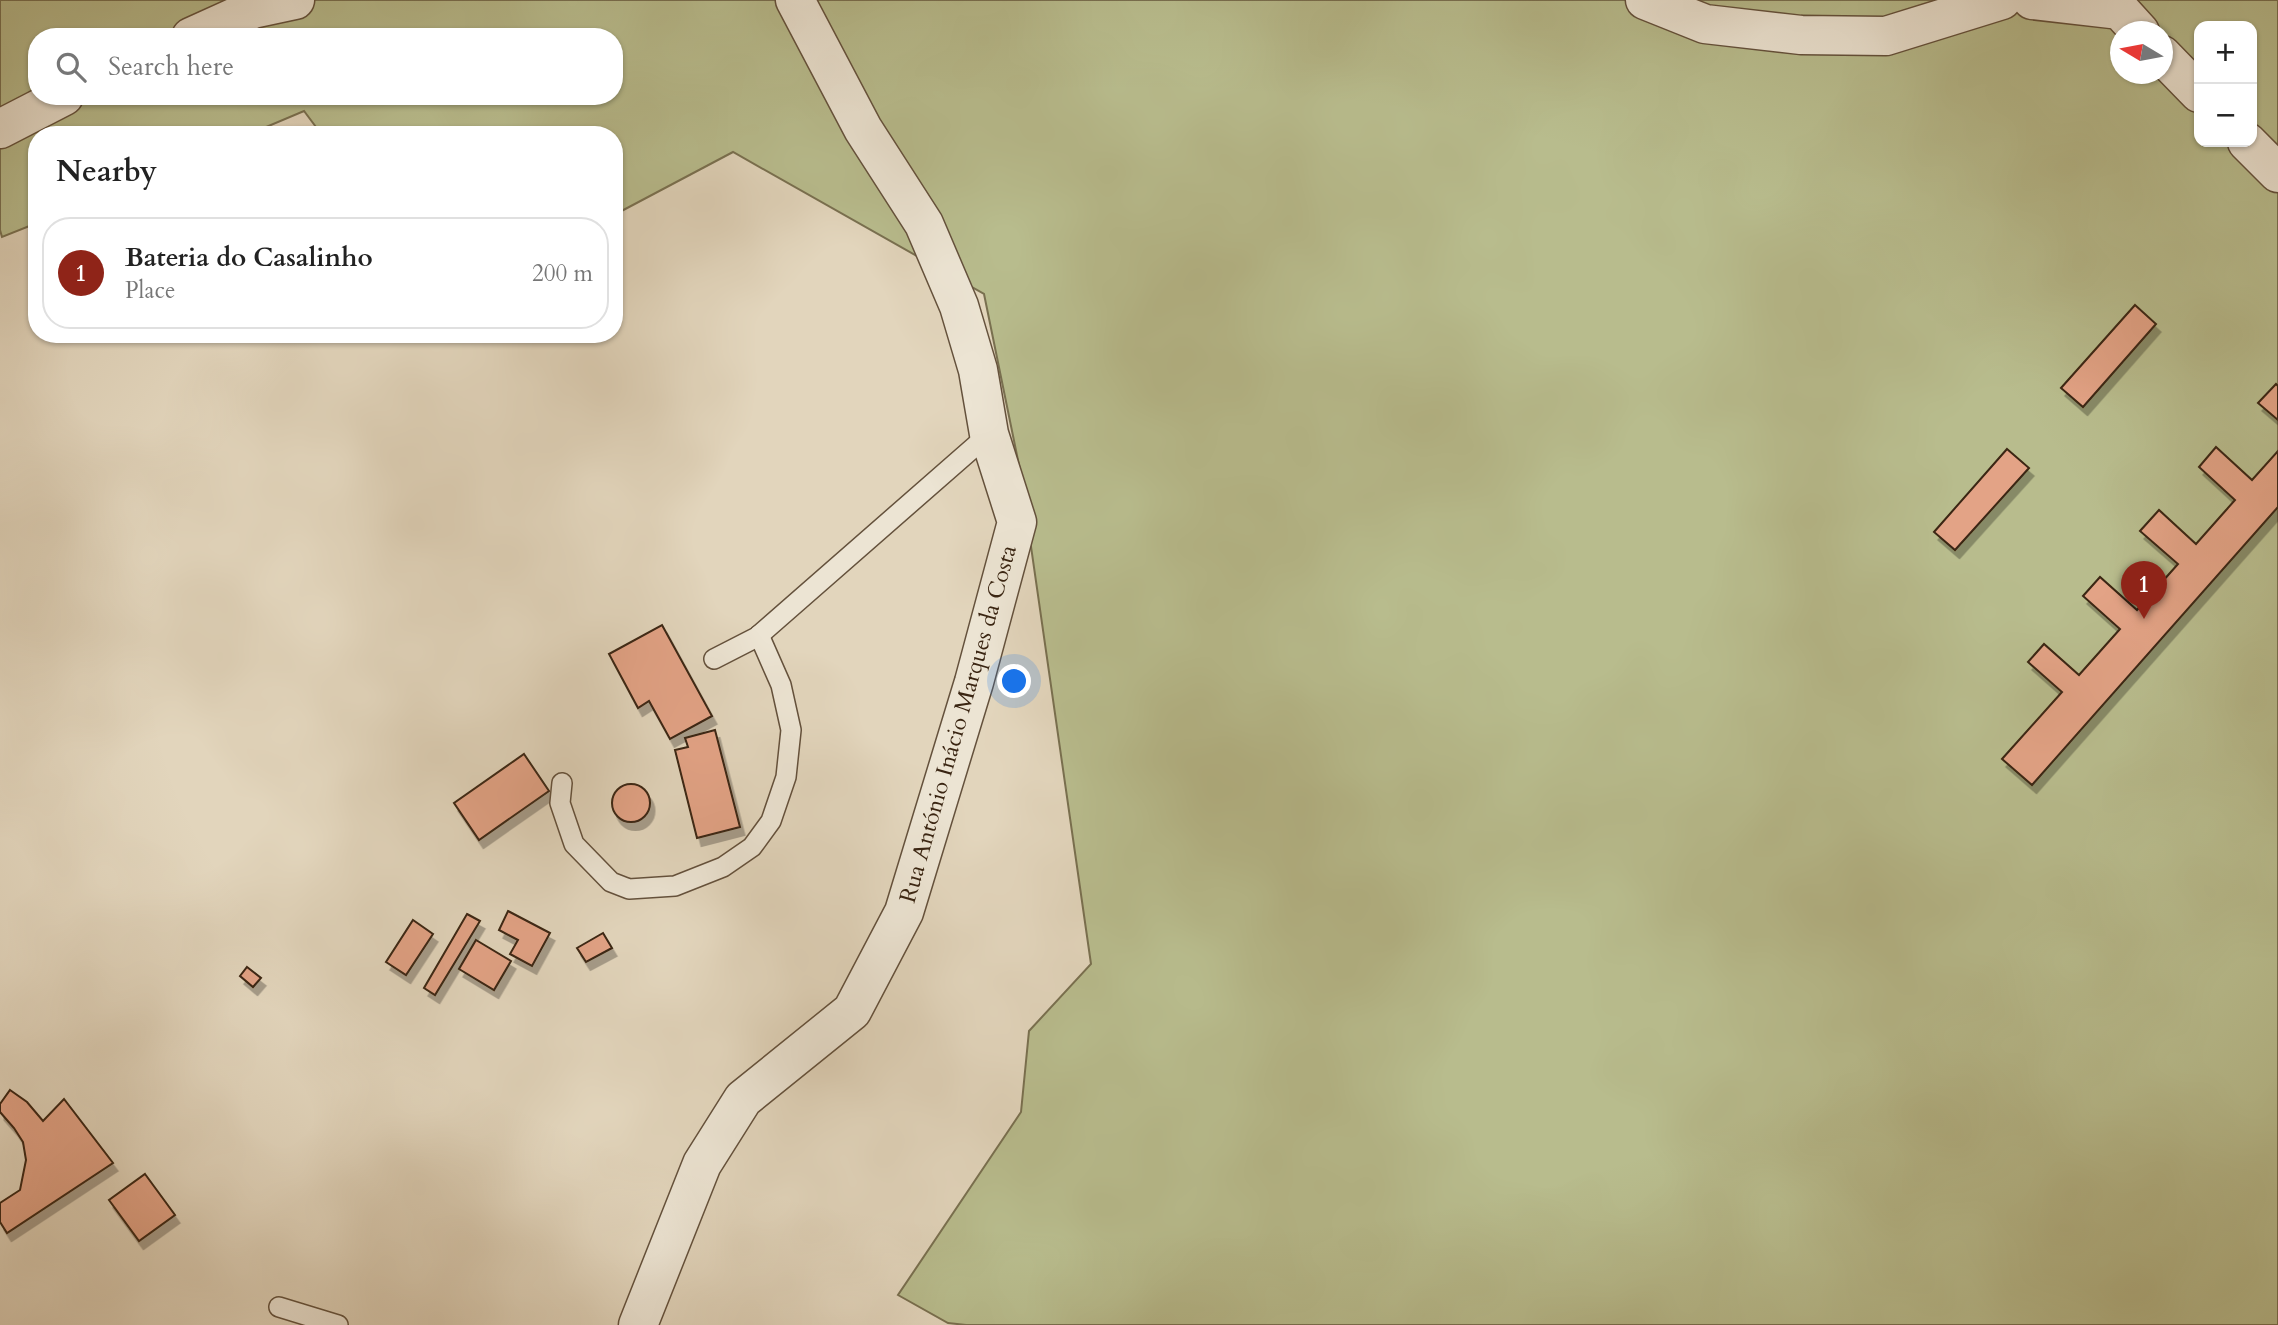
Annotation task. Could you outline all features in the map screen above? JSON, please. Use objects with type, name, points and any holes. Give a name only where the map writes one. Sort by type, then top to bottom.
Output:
[{"type":"street","points":[[211,28],[253,9],[295,0]]},
{"type":"street","name":"Rua António Inácio Marques da Costa","points":[[638,1325],[702,1164],[743,1099],[852,1011],[904,912],[974,682],[1017,522],[989,434],[978,370],[959,306],[924,224],[863,129],[794,0]]},
{"type":"street","points":[[1645,0],[1704,24],[1801,35],[1886,36],[2002,0]]},
{"type":"street","points":[[2032,0],[2120,10],[2130,21]]},
{"type":"street","points":[[2173,66],[2194,88]]},
{"type":"street","points":[[0,129],[47,105]]},
{"type":"street","points":[[2252,147],[2278,173]]},
{"type":"lane","points":[[714,659],[759,635],[989,434]]},
{"type":"lane","points":[[562,783],[560,803],[574,844],[611,882],[629,888],[675,886],[723,867],[752,847],[771,821],[786,777],[791,730],[781,685],[759,635]]},
{"type":"lane","points":[[279,1307],[338,1325]]},
{"type":"green space","points":[[0,0],[2278,0],[2278,1325],[948,1323],[898,1295],[1021,1112],[1029,1031],[1091,964],[1020,470],[984,294],[733,152],[623,210],[623,126],[315,126],[304,111],[268,126],[28,126],[28,227],[2,237],[0,230]]},
{"type":"building","points":[[2135,305],[2156,324],[2083,407],[2061,388]]},
{"type":"building","points":[[2276,384],[2278,386],[2278,420],[2258,403]]},
{"type":"building","points":[[2216,447],[2252,480],[2278,451],[2278,507],[2032,785],[2002,759],[2062,692],[2028,662],[2044,644],[2079,675],[2120,629],[2083,596],[2100,577],[2137,610],[2178,564],[2140,531],[2159,510],[2196,544],[2235,500],[2199,467]]},
{"type":"building","points":[[2007,449],[2029,468],[1955,550],[1934,532]]},
{"type":"building","points":[[662,625],[712,716],[670,739],[649,701],[638,708],[609,654]]},
{"type":"building","points":[[715,730],[740,827],[697,838],[675,750],[688,747],[685,738]]},
{"type":"building","points":[[524,754],[549,791],[479,840],[454,803]]},
{"type":"building","points":[[631,784],[645,789],[650,803],[645,817],[631,822],[617,817],[612,803],[617,789]]},
{"type":"building","points":[[508,911],[550,933],[532,966],[510,954],[518,940],[499,930]]},
{"type":"building","points":[[467,914],[480,921],[435,995],[424,988]]},
{"type":"building","points":[[413,920],[433,934],[406,975],[386,962]]},
{"type":"building","points":[[603,933],[612,948],[586,962],[577,948]]},
{"type":"building","points":[[476,940],[511,961],[494,990],[459,969]]},
{"type":"building","points":[[247,967],[261,978],[253,987],[240,976]]},
{"type":"building","points":[[10,1090],[27,1102],[43,1121],[64,1099],[113,1163],[7,1233],[0,1222],[0,1203],[20,1190],[26,1160],[23,1142],[0,1112],[0,1104]]},
{"type":"building","points":[[145,1174],[175,1215],[139,1241],[109,1200]]},
{"type":"place","name":"Bateria do Casalinho","points":[[2144,619]]}]
